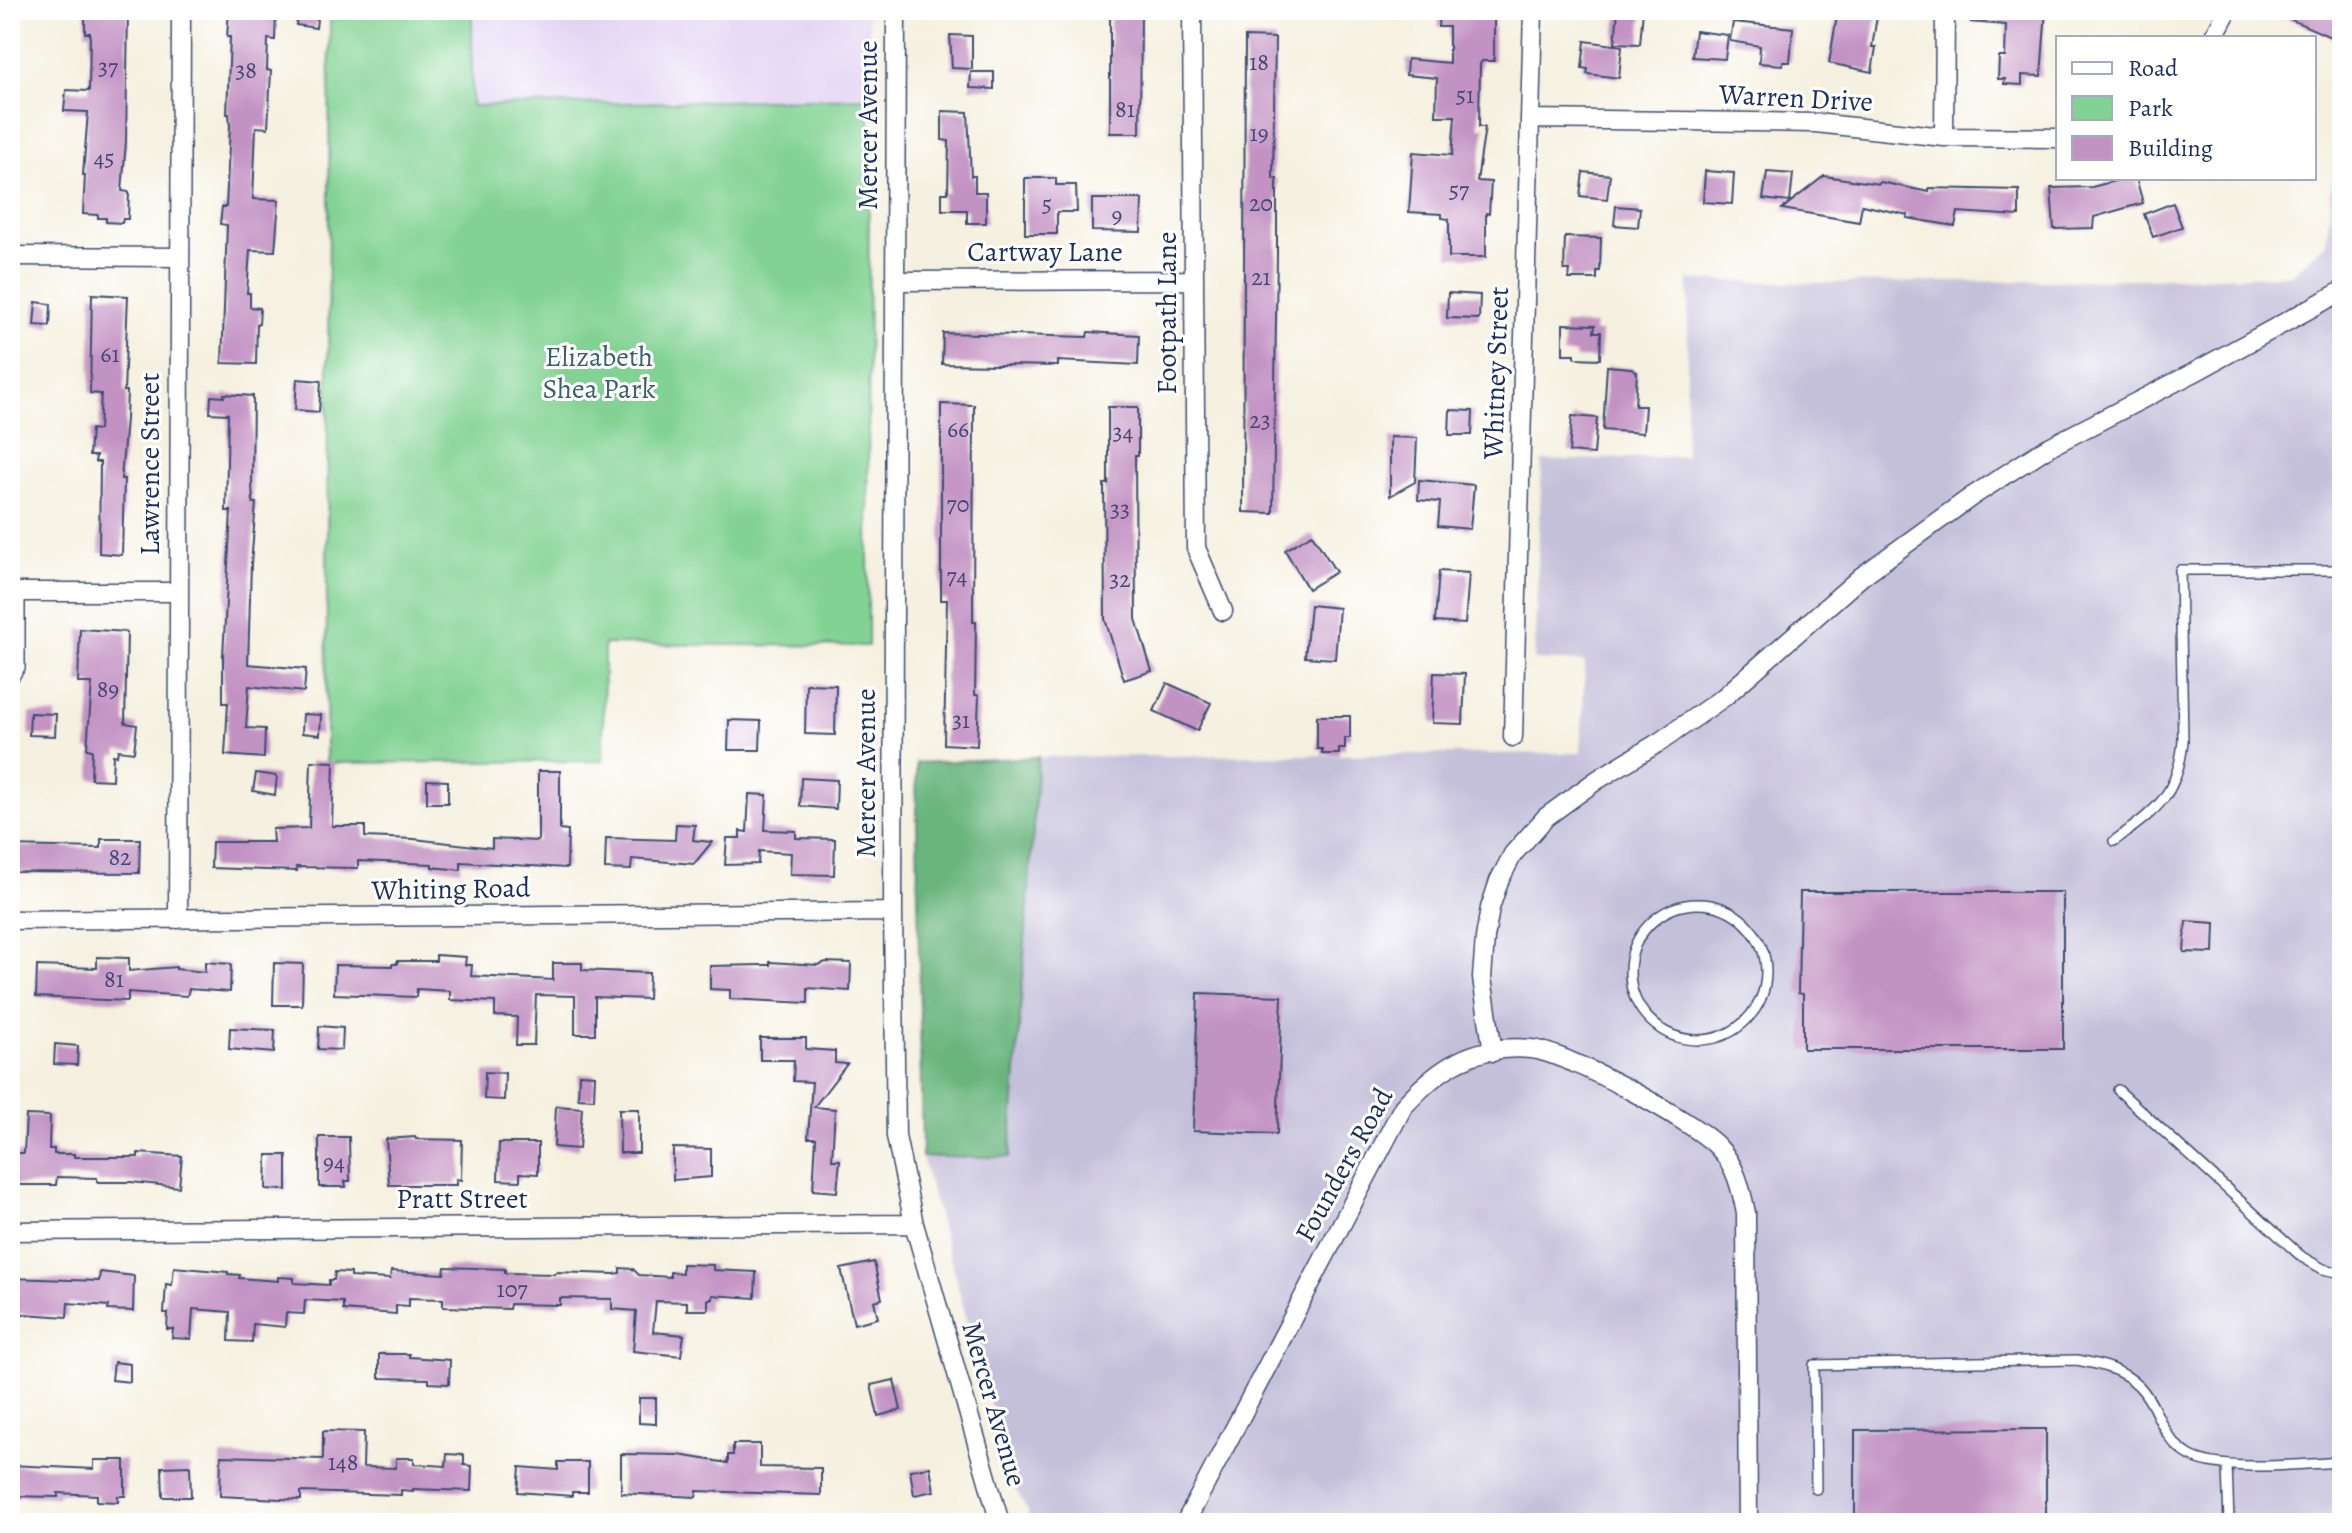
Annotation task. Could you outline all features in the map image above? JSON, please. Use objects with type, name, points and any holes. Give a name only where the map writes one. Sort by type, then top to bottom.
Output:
[{"type":"street","name":"Lawrence Street","points":[[178,919],[181,10]]},
{"type":"street","name":"Mercer Avenue","points":[[896,10],[893,912],[896,1136],[914,1224],[1000,1523]]},
{"type":"street","name":"Footpath Lane","points":[[1192,10],[1196,548],[1223,611]]},
{"type":"street","name":"Whitney Street","points":[[1513,737],[1533,10]]},
{"type":"street","points":[[1944,137],[1945,10]]},
{"type":"street","points":[[2214,36],[2228,10]]},
{"type":"street","name":"Warren Drive","points":[[1531,119],[1816,123],[1944,137],[2056,138]]},
{"type":"street","points":[[10,256],[180,257]]},
{"type":"street","name":"Cartway Lane","points":[[896,281],[1194,280]]},
{"type":"street","points":[[1493,1052],[1482,978],[1490,908],[1513,854],[1546,817],[1724,697],[1862,576],[1971,497],[2045,449],[2193,373],[2342,291]]},
{"type":"street","points":[[15,592],[177,592]]},
{"type":"street","name":"Whiting Road","points":[[10,920],[893,912]]},
{"type":"street","name":"Founders Road","points":[[1185,1523],[1403,1107],[1443,1068],[1466,1058],[1493,1052],[1529,1049],[1579,1065],[1701,1131],[1719,1147],[1734,1168],[1746,1213],[1748,1523]]},
{"type":"street","name":"Pratt Street","points":[[10,1231],[914,1224]]},
{"type":"lane","points":[[2114,841],[2157,809],[2171,788],[2181,761],[2180,570],[2342,570]]},
{"type":"lane","points":[[10,683],[20,668],[15,592]]},
{"type":"lane","points":[[1690,904],[1730,911],[1747,924],[1759,941],[1766,962],[1766,984],[1759,1004],[1746,1021],[1728,1034],[1709,1040],[1690,1040],[1670,1035],[1653,1025],[1640,1010],[1632,992],[1629,972],[1632,952],[1640,934],[1653,919],[1667,910],[1690,904]]},
{"type":"lane","points":[[2118,1090],[2302,1257],[2323,1269],[2342,1273]]},
{"type":"lane","points":[[1816,1489],[1814,1365],[2077,1360],[2100,1364],[2120,1372],[2139,1386],[2169,1440],[2191,1456],[2227,1465],[2342,1462]]},
{"type":"lane","points":[[2227,1465],[2229,1523]]},
{"type":"shaded area","points":[[472,10],[869,10],[869,98],[471,106]]},
{"type":"shaded area","points":[[2339,93],[2342,93],[2342,1523],[1033,1523],[1011,1479],[922,1157],[1010,1156],[1038,757],[1581,753],[1585,662],[1534,660],[1542,461],[1685,456],[1689,280],[1811,283],[2052,281],[2291,275],[2327,242]]},
{"type":"green space","name":"Elizabeth Shea Park","points":[[330,10],[472,10],[472,106],[869,98],[868,646],[604,644],[603,761],[326,763]]},
{"type":"green space","points":[[1038,757],[1010,1157],[922,1157],[916,763]]},
{"type":"building","points":[[85,10],[128,10],[122,191],[129,192],[128,219],[123,219],[122,223],[106,222],[106,218],[98,218],[98,215],[83,214],[88,112],[64,111],[66,90],[89,91],[90,33],[85,33]]},
{"type":"building","points":[[229,10],[276,11],[275,40],[268,39],[267,70],[271,71],[268,128],[256,127],[253,199],[279,200],[275,251],[250,250],[247,293],[250,293],[250,307],[260,308],[256,364],[222,363],[227,225],[220,224],[222,207],[226,207],[230,126],[227,114]]},
{"type":"building","points":[[298,10],[318,10],[316,28],[296,25]]},
{"type":"building","points":[[1439,10],[1494,10],[1494,61],[1482,61],[1480,64],[1479,127],[1485,127],[1477,181],[1491,182],[1489,214],[1486,213],[1486,257],[1449,257],[1449,219],[1442,218],[1442,214],[1409,212],[1413,152],[1452,155],[1455,116],[1436,116],[1437,78],[1406,75],[1407,59],[1449,63],[1449,27],[1438,27]]},
{"type":"building","points":[[1618,10],[1643,10],[1640,44],[1615,43]]},
{"type":"building","points":[[1838,10],[1878,10],[1872,47],[1876,47],[1872,72],[1829,63]]},
{"type":"building","points":[[1972,10],[2046,10],[2041,76],[2022,75],[2022,85],[2004,84],[2005,79],[1998,79],[1999,57],[2005,57],[2006,25],[1971,22]]},
{"type":"building","points":[[2269,10],[2342,10],[2342,42]]},
{"type":"building","points":[[1110,12],[1141,12],[1140,133],[1110,133]]},
{"type":"building","points":[[1733,22],[1793,28],[1790,62],[1783,62],[1782,65],[1759,63],[1760,46],[1730,41]]},
{"type":"building","points":[[1695,31],[1728,35],[1725,59],[1692,57]]},
{"type":"building","points":[[950,35],[972,36],[972,69],[952,68]]},
{"type":"building","points":[[1245,37],[1275,38],[1273,179],[1277,179],[1277,254],[1273,513],[1243,512]]},
{"type":"building","points":[[1585,41],[1622,46],[1619,78],[1587,74],[1588,69],[1582,68]]},
{"type":"building","points":[[971,72],[994,72],[994,89],[970,88]]},
{"type":"building","points":[[942,111],[968,112],[971,176],[975,176],[975,192],[986,192],[986,223],[967,223],[967,210],[942,210],[942,193],[948,193],[949,141],[942,140]]},
{"type":"building","points":[[1705,171],[1734,173],[1732,204],[1703,202]]},
{"type":"building","points":[[1583,172],[1610,175],[1607,199],[1580,196]]},
{"type":"building","points":[[1767,172],[1793,174],[1790,202],[1763,199]]},
{"type":"building","points":[[1824,176],[1880,182],[1929,192],[1929,188],[2019,190],[2019,216],[1958,212],[1955,226],[1907,218],[1908,215],[1862,205],[1859,222],[1782,209]]},
{"type":"building","points":[[1025,178],[1056,178],[1056,185],[1076,185],[1077,212],[1057,212],[1057,234],[1025,234]]},
{"type":"building","points":[[2118,180],[2137,180],[2143,203],[2094,217],[2093,228],[2054,229],[2051,188],[2092,187]]},
{"type":"building","points":[[1092,199],[1142,199],[1141,232],[1092,231]]},
{"type":"building","points":[[2173,203],[2182,227],[2153,237],[2144,214]]},
{"type":"building","points":[[1616,206],[1640,208],[1638,227],[1614,225]]},
{"type":"building","points":[[1565,237],[1601,238],[1597,279],[1569,279],[1570,270],[1564,270]]},
{"type":"building","points":[[1448,293],[1480,295],[1479,319],[1447,318]]},
{"type":"building","points":[[92,294],[128,296],[124,391],[127,391],[126,419],[121,479],[124,479],[122,555],[99,553],[100,462],[95,462],[96,456],[89,456],[91,429],[99,430],[101,394],[90,393]]},
{"type":"building","points":[[36,302],[51,304],[50,326],[34,325]]},
{"type":"building","points":[[1563,324],[1595,325],[1594,332],[1601,332],[1600,359],[1563,354]]},
{"type":"building","points":[[1088,332],[1139,335],[1138,365],[1058,361],[1058,366],[942,364],[943,333],[1087,337]]},
{"type":"building","points":[[1607,366],[1631,368],[1637,372],[1635,406],[1645,406],[1643,433],[1603,430]]},
{"type":"building","points":[[297,379],[321,381],[319,412],[295,410]]},
{"type":"building","points":[[224,394],[253,396],[252,484],[253,503],[256,503],[248,664],[306,669],[304,692],[249,686],[246,728],[265,729],[264,758],[225,755],[228,703],[223,703],[223,656],[231,511],[226,511],[228,414],[210,413],[211,396],[224,397]]},
{"type":"building","points":[[941,404],[974,405],[973,622],[976,622],[975,695],[979,695],[977,746],[944,744],[947,600],[941,600]]},
{"type":"building","points":[[1108,407],[1138,407],[1138,456],[1135,456],[1136,619],[1152,671],[1124,680],[1105,619],[1104,484],[1108,484]]},
{"type":"building","points":[[1450,410],[1473,411],[1472,435],[1449,435]]},
{"type":"building","points":[[1572,416],[1597,418],[1594,454],[1569,452]]},
{"type":"building","points":[[1390,437],[1417,438],[1415,482],[1390,496]]},
{"type":"building","points":[[1419,480],[1474,485],[1470,529],[1438,526],[1440,502],[1418,500]]},
{"type":"building","points":[[1312,534],[1336,572],[1308,589],[1285,550]]},
{"type":"building","points":[[1439,571],[1469,573],[1465,624],[1435,622]]},
{"type":"building","points":[[1310,605],[1339,608],[1335,659],[1305,657]]},
{"type":"building","points":[[80,629],[127,632],[125,723],[137,725],[134,752],[118,750],[117,756],[113,755],[112,780],[91,779],[92,750],[87,749],[92,683],[78,683]]},
{"type":"building","points":[[1434,673],[1465,674],[1463,724],[1432,723]]},
{"type":"building","points":[[1167,683],[1211,703],[1197,731],[1154,711]]},
{"type":"building","points":[[806,684],[836,685],[835,735],[805,734]]},
{"type":"building","points":[[30,713],[56,714],[55,736],[29,735]]},
{"type":"building","points":[[303,714],[321,715],[320,735],[302,733]]},
{"type":"building","points":[[1317,716],[1350,716],[1350,738],[1345,738],[1345,749],[1339,749],[1339,754],[1322,754],[1322,749],[1317,749]]},
{"type":"building","points":[[729,720],[761,721],[760,750],[728,750]]},
{"type":"building","points":[[311,761],[334,762],[332,826],[365,826],[365,837],[492,848],[492,839],[538,841],[538,771],[560,771],[560,830],[568,831],[567,868],[461,862],[461,870],[432,867],[432,864],[358,861],[358,868],[296,867],[297,871],[211,868],[212,842],[273,842],[272,829],[309,828]]},
{"type":"building","points":[[256,773],[277,776],[275,795],[253,791]]},
{"type":"building","points":[[801,778],[837,780],[836,809],[800,806]]},
{"type":"building","points":[[427,780],[448,781],[448,803],[427,803]]},
{"type":"building","points":[[749,794],[767,795],[765,830],[796,831],[796,838],[835,839],[834,875],[790,874],[791,853],[759,851],[758,864],[725,865],[727,838],[740,838],[740,831],[747,832]]},
{"type":"building","points":[[676,824],[695,825],[693,840],[712,842],[694,864],[632,859],[631,870],[605,869],[606,838],[675,840]]},
{"type":"building","points":[[101,839],[140,839],[139,873],[10,872],[10,846],[101,848]]},
{"type":"building","points":[[1800,892],[2063,892],[2063,1049],[1803,1049],[1803,994],[1798,993]]},
{"type":"building","points":[[2186,921],[2215,923],[2214,953],[2184,952]]},
{"type":"building","points":[[436,955],[466,957],[465,965],[472,965],[471,976],[553,980],[553,963],[582,963],[582,970],[649,973],[648,999],[595,997],[595,1034],[575,1034],[575,996],[536,995],[534,1045],[516,1045],[517,1017],[495,1016],[495,1002],[450,1000],[450,991],[417,989],[416,997],[334,994],[335,965],[392,966],[397,961],[436,961]]},
{"type":"building","points":[[97,957],[129,958],[129,971],[176,967],[205,972],[205,962],[231,964],[230,992],[189,989],[187,996],[128,992],[128,1001],[36,997],[37,966],[97,968]]},
{"type":"building","points":[[770,962],[818,965],[826,962],[851,963],[850,991],[808,988],[808,1003],[730,999],[730,990],[710,989],[710,966],[770,965]]},
{"type":"building","points":[[274,963],[303,964],[302,1005],[273,1005]]},
{"type":"building","points":[[1198,993],[1282,996],[1277,1134],[1193,1131]]},
{"type":"building","points":[[319,1026],[343,1028],[342,1050],[318,1049]]},
{"type":"building","points":[[230,1028],[275,1030],[274,1053],[229,1049]]},
{"type":"building","points":[[760,1038],[806,1038],[806,1049],[835,1051],[835,1063],[847,1064],[814,1107],[835,1109],[832,1160],[840,1160],[837,1192],[813,1190],[816,1138],[808,1138],[812,1082],[793,1081],[794,1060],[760,1060]]},
{"type":"building","points":[[55,1044],[78,1046],[77,1065],[54,1064]]},
{"type":"building","points":[[485,1072],[505,1073],[504,1100],[484,1099]]},
{"type":"building","points":[[579,1074],[595,1075],[594,1099],[578,1098]]},
{"type":"building","points":[[556,1106],[582,1108],[579,1149],[554,1147]]},
{"type":"building","points":[[619,1109],[639,1109],[639,1153],[620,1153]]},
{"type":"building","points":[[26,1115],[50,1116],[49,1149],[54,1149],[54,1154],[74,1154],[74,1157],[138,1157],[138,1153],[182,1156],[179,1187],[57,1177],[56,1185],[10,1185],[10,1153],[24,1153]]},
{"type":"building","points":[[319,1137],[349,1137],[350,1181],[345,1181],[346,1187],[319,1187]]},
{"type":"building","points":[[386,1139],[462,1140],[461,1180],[456,1179],[456,1185],[389,1185]]},
{"type":"building","points":[[499,1143],[538,1143],[538,1174],[520,1173],[520,1181],[498,1180]]},
{"type":"building","points":[[673,1148],[711,1149],[711,1177],[673,1180]]},
{"type":"building","points":[[267,1155],[287,1155],[287,1190],[266,1189]]},
{"type":"building","points":[[874,1262],[882,1299],[874,1301],[878,1318],[854,1324],[841,1269]]},
{"type":"building","points":[[682,1264],[713,1265],[713,1270],[756,1272],[755,1298],[712,1295],[712,1299],[708,1299],[708,1310],[687,1310],[687,1302],[656,1301],[653,1332],[684,1335],[681,1356],[633,1351],[636,1311],[612,1309],[612,1299],[560,1298],[560,1305],[510,1304],[509,1309],[443,1307],[443,1299],[409,1298],[409,1306],[396,1305],[396,1314],[343,1310],[343,1302],[305,1300],[304,1314],[286,1313],[285,1327],[253,1324],[252,1342],[229,1341],[230,1312],[193,1309],[191,1339],[172,1338],[173,1329],[167,1329],[168,1313],[164,1313],[166,1284],[172,1285],[174,1267],[228,1272],[240,1275],[239,1278],[278,1281],[278,1277],[294,1278],[294,1283],[329,1285],[329,1280],[334,1280],[335,1272],[351,1273],[351,1277],[390,1279],[391,1271],[444,1274],[445,1267],[555,1274],[614,1274],[620,1273],[620,1268],[633,1269],[639,1275],[670,1277],[670,1272],[682,1273]]},
{"type":"building","points":[[100,1272],[134,1276],[133,1311],[68,1303],[67,1317],[10,1313],[10,1278],[99,1281]]},
{"type":"building","points":[[379,1354],[409,1354],[409,1357],[450,1360],[449,1384],[429,1383],[429,1379],[379,1378]]},
{"type":"building","points":[[114,1362],[130,1364],[130,1382],[112,1380]]},
{"type":"building","points":[[894,1380],[901,1410],[878,1416],[871,1385]]},
{"type":"building","points":[[639,1398],[656,1398],[656,1424],[639,1423]]},
{"type":"building","points":[[2046,1429],[2046,1523],[1855,1523],[1855,1430]]},
{"type":"building","points":[[323,1431],[364,1432],[363,1467],[396,1468],[396,1458],[414,1458],[414,1464],[446,1466],[447,1454],[464,1455],[464,1465],[472,1466],[471,1491],[413,1489],[401,1490],[401,1495],[301,1492],[301,1500],[220,1496],[221,1456],[323,1459]]},
{"type":"building","points":[[733,1444],[760,1444],[760,1467],[821,1468],[821,1495],[697,1491],[696,1497],[621,1493],[621,1454],[679,1455],[728,1463],[728,1455],[733,1455]]},
{"type":"building","points":[[94,1460],[125,1460],[125,1496],[118,1496],[118,1502],[97,1501],[97,1495],[58,1493],[58,1497],[10,1496],[10,1465],[94,1469]]},
{"type":"building","points":[[558,1462],[588,1462],[588,1492],[572,1492],[572,1496],[518,1492],[520,1467],[558,1470]]},
{"type":"building","points":[[190,1466],[191,1497],[163,1497],[162,1467]]},
{"type":"building","points":[[930,1467],[934,1491],[914,1495],[910,1470]]}]
